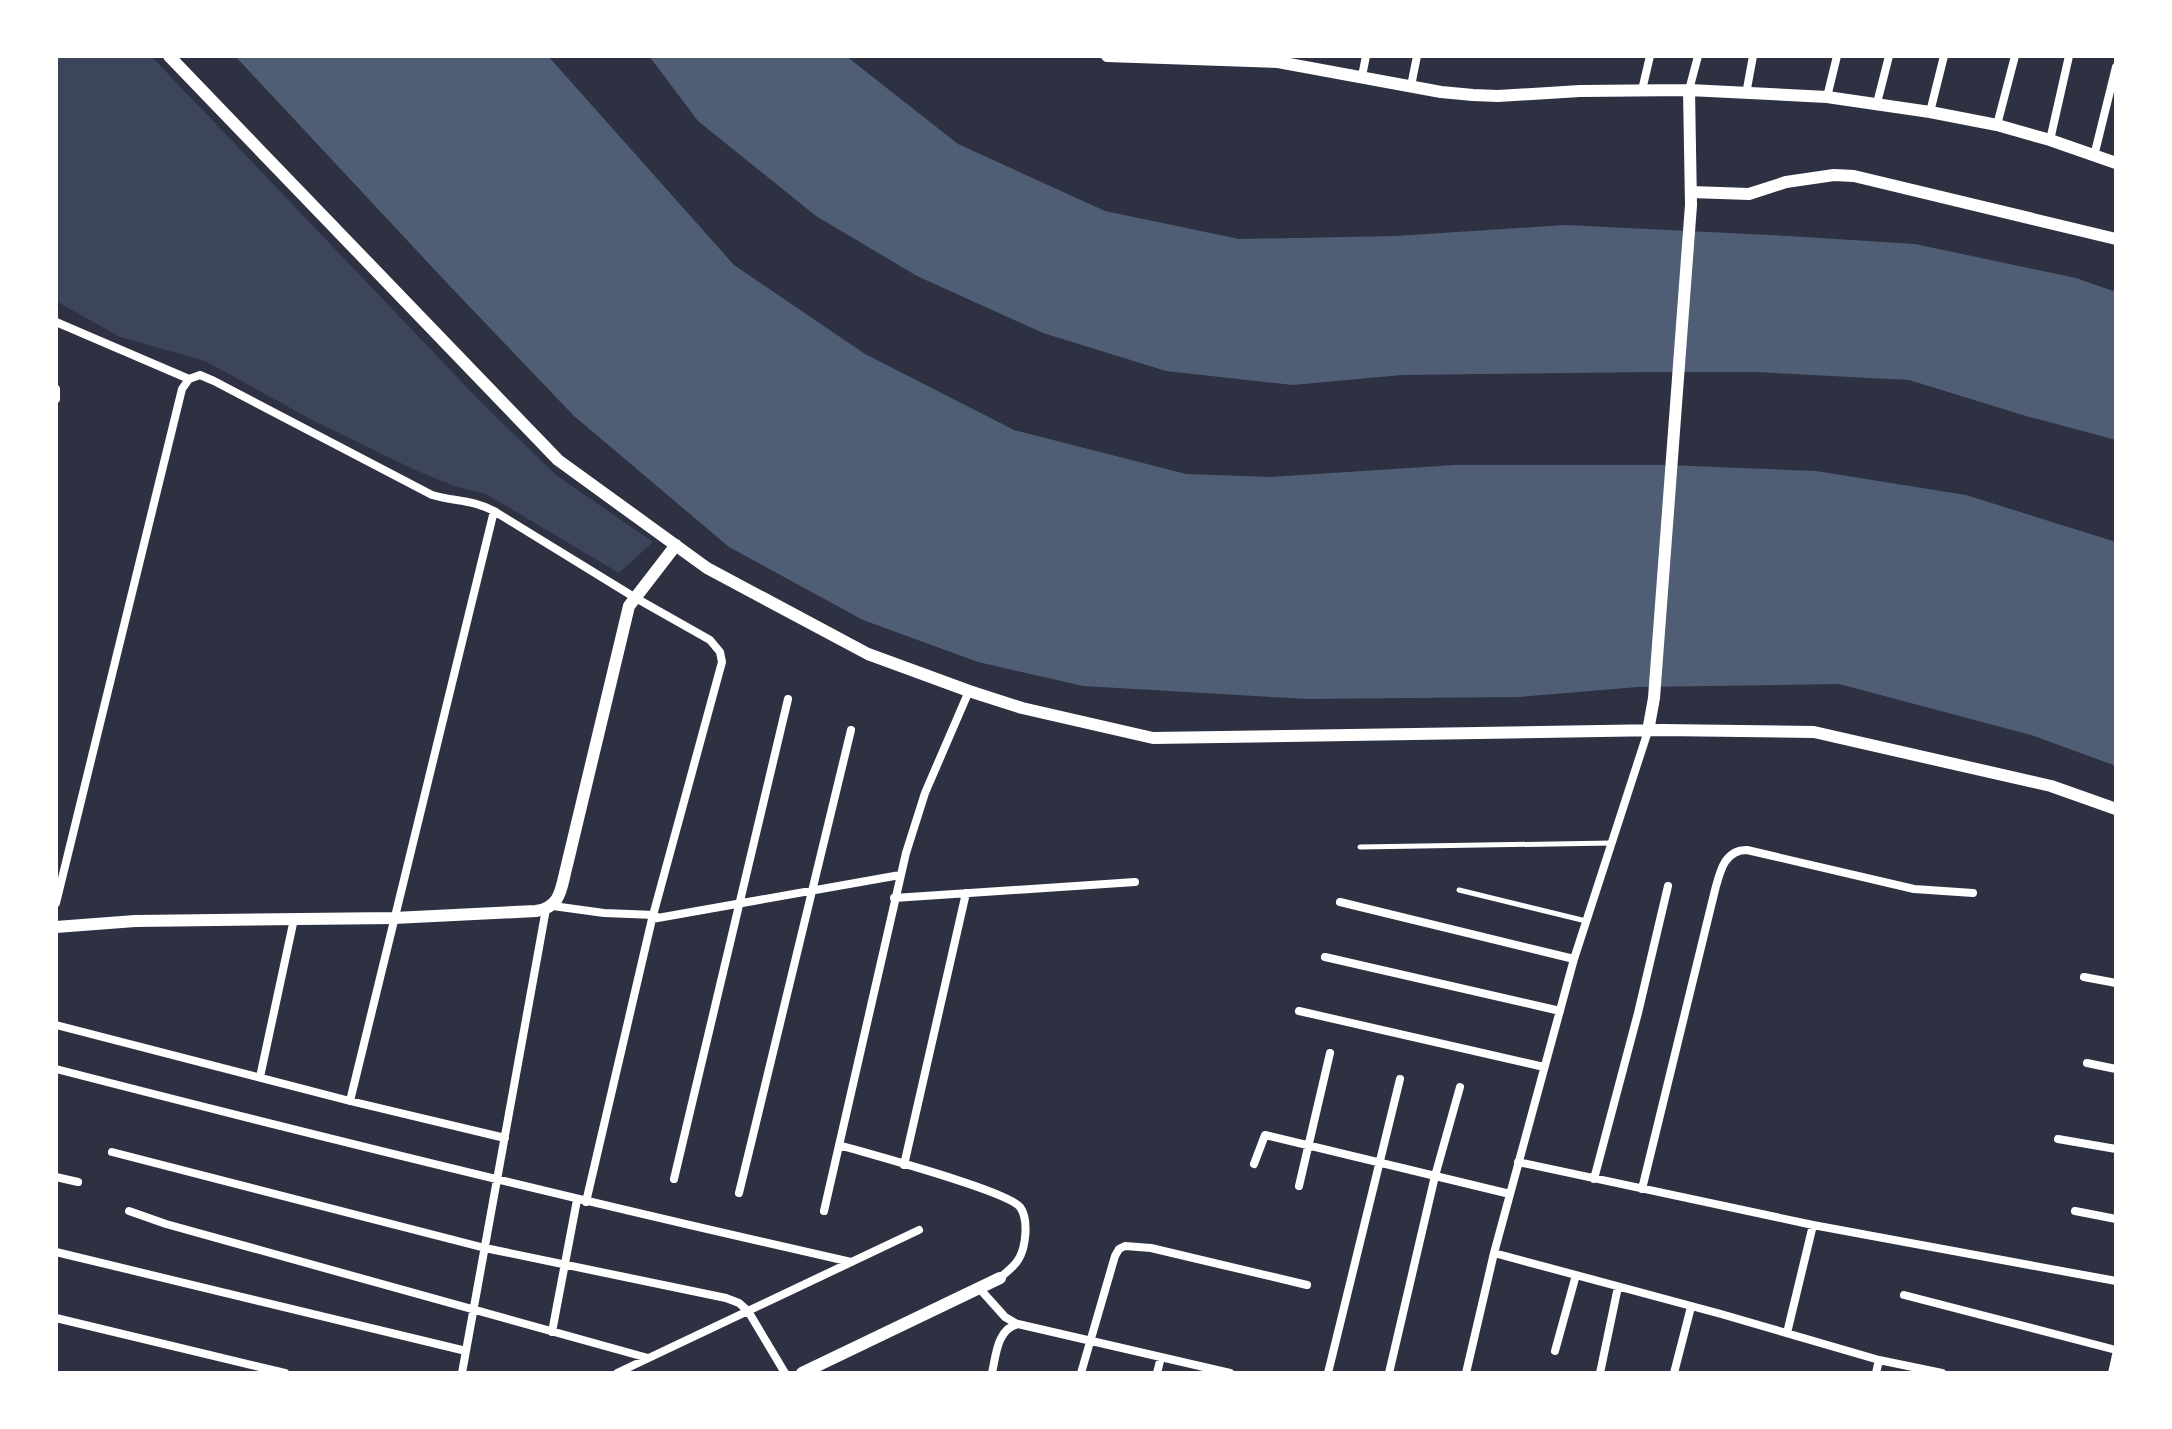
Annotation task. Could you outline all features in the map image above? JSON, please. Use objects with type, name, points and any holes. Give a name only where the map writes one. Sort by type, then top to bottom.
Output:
[{"type":"street","points":[[169,56],[558,460],[707,568],[868,654],[1022,708],[1153,738],[1648,731],[1814,732],[2051,786],[2116,809]]},
{"type":"street","points":[[1107,56],[1306,61],[1441,92],[1498,96],[1580,91],[1689,90],[1827,97],[1997,125],[2116,163]]},
{"type":"street","points":[[1362,76],[1366,56]]},
{"type":"street","points":[[1411,86],[1417,56]]},
{"type":"street","points":[[1642,90],[1650,56]]},
{"type":"street","points":[[1466,1373],[1494,1253],[1574,959],[1648,731],[1654,698],[1691,199],[1689,90],[1698,56]]},
{"type":"street","points":[[1746,94],[1753,56]]},
{"type":"street","points":[[1827,97],[1837,56]]},
{"type":"street","points":[[1877,103],[1889,56]]},
{"type":"street","points":[[1930,112],[1944,56]]},
{"type":"street","points":[[1997,125],[2015,56]]},
{"type":"street","points":[[2050,140],[2069,56]]},
{"type":"street","points":[[2094,156],[2116,67]]},
{"type":"street","points":[[1691,199],[1749,194],[1786,182],[1834,175],[1854,176],[2116,239]]},
{"type":"street","points":[[56,322],[189,379]]},
{"type":"street","points":[[56,903],[182,389],[189,379],[200,375],[214,381],[432,495],[468,500],[494,511],[710,640],[720,652],[722,662],[565,1264],[552,1332]]},
{"type":"street","points":[[56,389],[56,399]]},
{"type":"street","points":[[350,1101],[494,511]]},
{"type":"street","points":[[463,1373],[550,908],[558,897],[567,865],[626,615],[634,597],[676,545]]},
{"type":"street","points":[[824,1211],[900,875],[925,793],[969,691]]},
{"type":"street","points":[[674,1179],[788,699]]},
{"type":"street","points":[[739,1193],[851,730]]},
{"type":"street","points":[[1642,1189],[1715,890],[1730,854],[1747,850],[1914,889],[1973,893]]},
{"type":"street","points":[[56,927],[135,921],[394,918],[550,908],[654,917],[900,875]]},
{"type":"street","points":[[894,898],[1135,882]]},
{"type":"street","points":[[1594,1179],[1668,886]]},
{"type":"street","points":[[904,1165],[966,893]]},
{"type":"street","points":[[1340,902],[1574,959]]},
{"type":"street","points":[[260,1077],[294,919]]},
{"type":"street","points":[[1325,957],[1560,1011]]},
{"type":"street","points":[[2084,977],[2116,983]]},
{"type":"street","points":[[1299,1011],[1544,1067]]},
{"type":"street","points":[[56,1025],[505,1138]]},
{"type":"street","points":[[1299,1186],[1330,1053]]},
{"type":"street","points":[[2087,1063],[2116,1069]]},
{"type":"street","points":[[56,1069],[349,1145],[851,1262]]},
{"type":"street","points":[[1328,1373],[1400,1079]]},
{"type":"street","points":[[1389,1373],[1435,1176],[1460,1087]]},
{"type":"street","points":[[1254,1164],[1265,1135],[1510,1194]]},
{"type":"street","points":[[2058,1139],[2116,1149]]},
{"type":"street","points":[[802,1373],[1000,1278],[1019,1259],[1026,1228],[1025,1215],[1018,1204],[1005,1197],[839,1145]]},
{"type":"street","points":[[112,1152],[485,1248],[726,1298],[748,1311],[785,1373]]},
{"type":"street","points":[[1518,1162],[1813,1225],[2116,1281]]},
{"type":"street","points":[[56,1177],[78,1182]]},
{"type":"street","points":[[129,1211],[473,1311],[648,1358]]},
{"type":"street","points":[[2075,1211],[2116,1219]]},
{"type":"street","points":[[1787,1333],[1813,1225]]},
{"type":"street","points":[[617,1373],[919,1230]]},
{"type":"street","points":[[1081,1373],[1115,1256],[1125,1246],[1151,1248],[1307,1285]]},
{"type":"street","points":[[56,1252],[466,1351]]},
{"type":"street","points":[[1494,1253],[1879,1360],[1942,1373]]},
{"type":"street","points":[[1555,1351],[1576,1275]]},
{"type":"street","points":[[1600,1373],[1618,1287]]},
{"type":"street","points":[[979,1288],[992,1305],[1018,1324],[1210,1371],[1230,1373]]},
{"type":"street","points":[[1904,1295],[2116,1352],[2112,1373]]},
{"type":"street","points":[[1674,1373],[1691,1307]]},
{"type":"street","points":[[56,1318],[285,1373]]},
{"type":"street","points":[[992,1373],[1003,1332],[1009,1326],[1018,1324]]},
{"type":"street","points":[[1157,1373],[1161,1357]]},
{"type":"street","points":[[1876,1373],[1879,1360]]},
{"type":"lane","points":[[1360,847],[1613,843]]},
{"type":"lane","points":[[1459,890],[1587,921]]},
{"type":"shaded area","points":[[56,56],[151,56],[479,400],[556,475],[653,542],[619,573],[486,494],[454,486],[415,470],[314,421],[205,361],[120,337],[56,301]]},
{"type":"shaded area","points":[[235,56],[548,56],[734,265],[865,354],[1014,430],[1186,474],[1270,477],[1455,465],[1666,465],[1816,471],[1966,495],[2116,542],[2116,766],[2031,735],[1839,684],[1638,687],[1519,697],[1306,699],[1083,686],[978,662],[863,620],[729,547],[574,416]]},
{"type":"shaded area","points":[[649,56],[846,56],[958,144],[1105,211],[1239,239],[1395,236],[1566,225],[1915,244],[2076,278],[2116,292],[2116,440],[1909,380],[1756,372],[1655,372],[1402,375],[1293,385],[1166,371],[1043,333],[917,276],[816,216],[698,121]]}]
